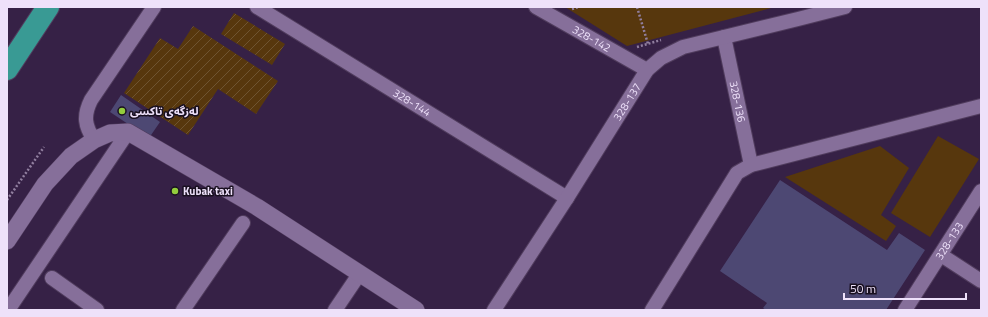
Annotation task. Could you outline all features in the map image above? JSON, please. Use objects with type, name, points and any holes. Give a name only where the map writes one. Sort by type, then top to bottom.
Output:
[{"type":"highway","points":[[7,69],[48,7]]},
{"type":"street","points":[[94,140],[87,128],[86,114],[88,106],[154,7]]},
{"type":"street","name":"328-144","points":[[258,7],[567,198]]},
{"type":"street","name":"328-142","points":[[536,7],[647,70]]},
{"type":"street","name":"328-137","points":[[494,310],[567,198],[647,70],[661,58],[683,47],[845,7]]},
{"type":"street","name":"328-136","points":[[724,37],[751,166]]},
{"type":"street","points":[[652,310],[737,173],[751,166],[981,106]]},
{"type":"street","points":[[8,310],[128,132]]},
{"type":"street","points":[[7,241],[46,184],[71,156],[94,140],[110,133],[128,132],[257,207],[416,310]]},
{"type":"street","name":"328-133","points":[[904,310],[981,191]]},
{"type":"street","points":[[182,310],[244,223]]},
{"type":"street","points":[[940,255],[981,281]]},
{"type":"street","points":[[335,310],[360,273]]},
{"type":"street","points":[[52,278],[97,310]]},
{"type":"path","points":[[572,9],[579,7]]},
{"type":"path","points":[[637,7],[648,44]]},
{"type":"path","points":[[634,48],[663,39]]},
{"type":"path","points":[[7,200],[44,147]]},
{"type":"shaded area","points":[[565,7],[775,7],[627,46]]},
{"type":"shaded area","points":[[234,13],[285,44],[272,65],[221,34]]},
{"type":"shaded area","points":[[193,26],[278,81],[256,114],[218,89],[188,135],[124,93],[160,38],[178,49]]},
{"type":"shaded area","points":[[938,136],[979,159],[930,237],[891,213]]},
{"type":"shaded area","points":[[880,146],[909,168],[881,215],[896,226],[886,241],[785,177]]},
{"type":"building","points":[[121,95],[160,122],[149,138],[110,112]]},
{"type":"building","points":[[780,180],[887,250],[899,233],[925,250],[886,310],[766,310],[763,308],[767,303],[720,271]]},
{"type":"place","name":"لەزگەی تاکسی","points":[[122,111]]},
{"type":"place","name":"Kubak taxi","points":[[175,191]]}]
